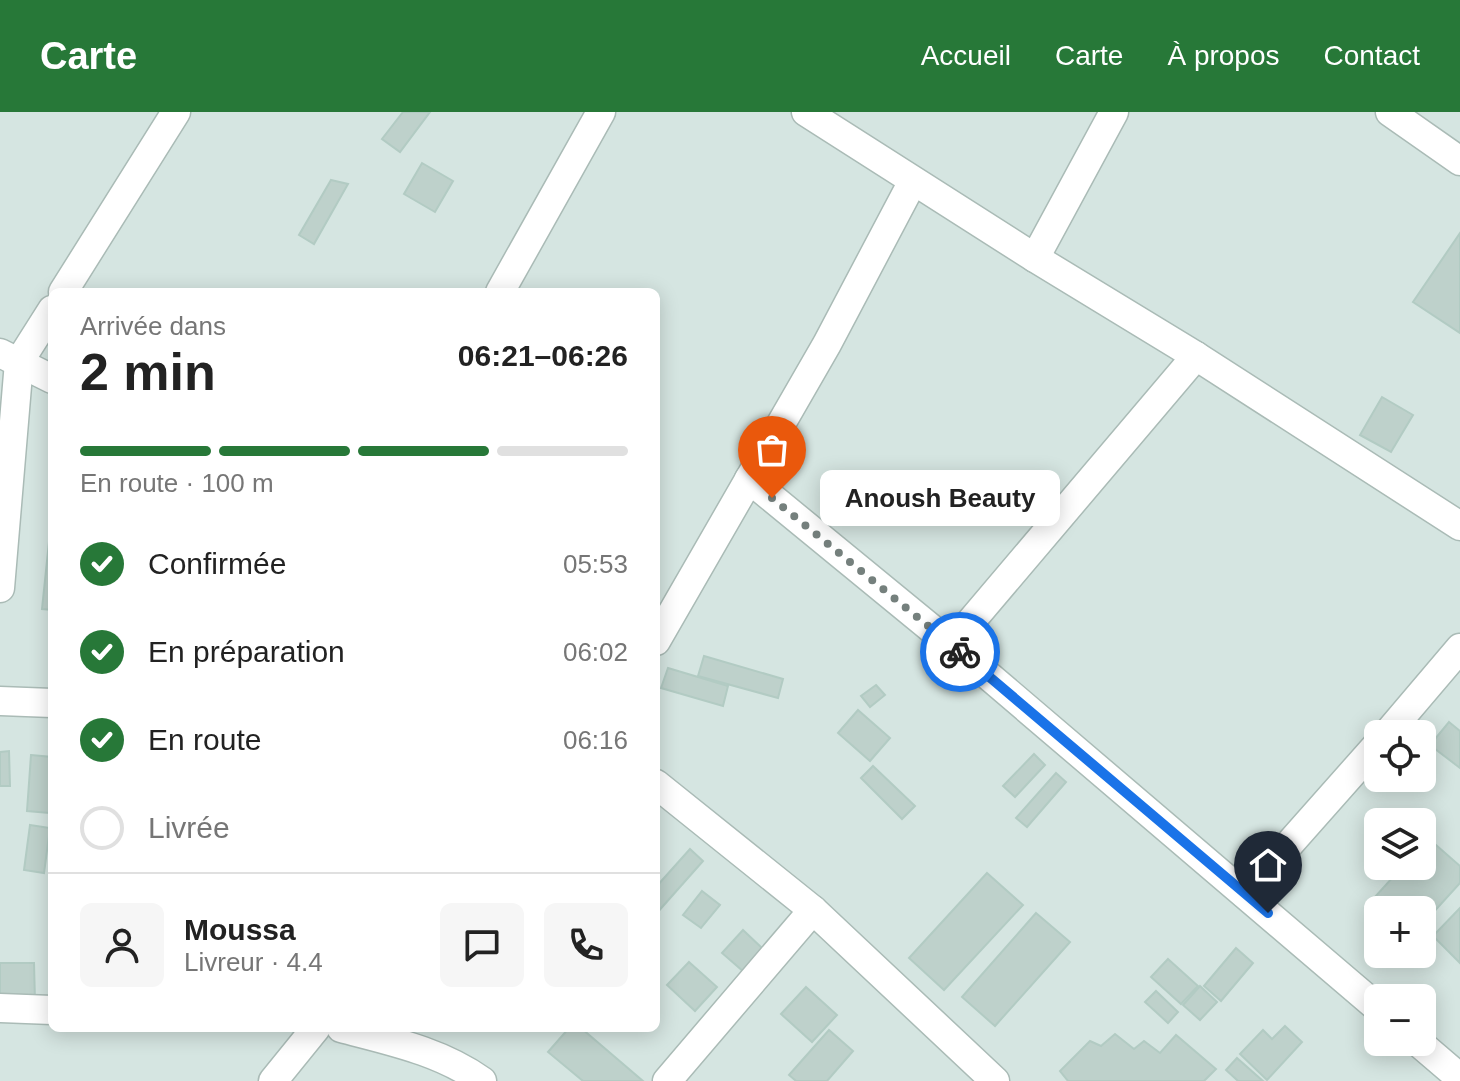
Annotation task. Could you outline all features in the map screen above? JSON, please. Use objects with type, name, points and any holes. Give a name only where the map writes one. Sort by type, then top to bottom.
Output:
[{"type":"street","points":[[66,288],[176,112]]},
{"type":"street","points":[[502,288],[601,112]]},
{"type":"street","points":[[806,112],[1196,356],[1460,526]]},
{"type":"street","points":[[1035,258],[1114,112]]},
{"type":"street","points":[[1390,112],[1460,161]]},
{"type":"street","points":[[660,634],[827,344],[913,181]]},
{"type":"street","points":[[0,588],[10,358],[48,315]]},
{"type":"street","points":[[951,645],[1196,356]]},
{"type":"street","points":[[10,358],[48,377]]},
{"type":"street","points":[[749,479],[951,645],[1364,996]]},
{"type":"street","points":[[1399,720],[1460,648]]},
{"type":"street","points":[[0,701],[48,703]]},
{"type":"street","points":[[1245,894],[1364,760]]},
{"type":"street","points":[[660,787],[813,910],[995,1081]]},
{"type":"street","points":[[667,1081],[813,910]]},
{"type":"street","points":[[0,1008],[48,1010]]},
{"type":"street","points":[[273,1081],[313,1032]]},
{"type":"street","points":[[356,1032],[421,1049],[482,1081]]},
{"type":"street","points":[[1434,1056],[1460,1078]]},
{"type":"shaded area","points":[[0,112],[1460,112],[1460,1081],[0,1081]]},
{"type":"building","points":[[403,112],[430,112],[400,152],[382,139]]},
{"type":"building","points":[[422,163],[453,181],[435,212],[404,194]]},
{"type":"building","points":[[331,180],[348,184],[314,244],[299,235]]},
{"type":"building","points":[[1460,233],[1460,333],[1413,302]]},
{"type":"building","points":[[1382,397],[1413,415],[1391,452],[1360,435]]},
{"type":"building","points":[[48,551],[48,610],[42,609]]},
{"type":"building","points":[[704,656],[783,679],[778,698],[698,676]]},
{"type":"building","points":[[668,668],[728,686],[723,706],[661,688]]},
{"type":"building","points":[[876,685],[885,695],[870,707],[861,696]]},
{"type":"building","points":[[858,710],[890,738],[870,761],[838,733]]},
{"type":"building","points":[[1449,722],[1460,731],[1460,768],[1436,750],[1436,738]]},
{"type":"building","points":[[9,751],[10,786],[0,786],[0,752]]},
{"type":"building","points":[[1034,754],[1045,765],[1015,797],[1003,786]]},
{"type":"building","points":[[31,755],[48,757],[48,813],[27,811]]},
{"type":"building","points":[[873,766],[915,806],[902,819],[861,778]]},
{"type":"building","points":[[1056,773],[1066,782],[1027,827],[1016,818]]},
{"type":"building","points":[[30,825],[48,828],[44,873],[24,870]]},
{"type":"building","points":[[1436,845],[1460,866],[1460,883],[1436,910],[1436,896],[1376,896],[1390,880],[1436,880]]},
{"type":"building","points":[[690,849],[703,861],[660,909],[660,883]]},
{"type":"building","points":[[987,873],[1023,905],[944,990],[909,958]]},
{"type":"building","points":[[702,891],[720,905],[701,928],[683,915]]},
{"type":"building","points":[[1460,908],[1460,963],[1436,939],[1436,933]]},
{"type":"building","points":[[1036,913],[1070,942],[995,1026],[962,997]]},
{"type":"building","points":[[743,930],[764,950],[744,972],[722,953]]},
{"type":"building","points":[[1236,948],[1253,963],[1221,1001],[1204,986]]},
{"type":"building","points":[[1168,959],[1198,986],[1181,1004],[1151,977]]},
{"type":"building","points":[[689,962],[717,987],[695,1011],[667,985]]},
{"type":"building","points":[[0,963],[34,963],[35,1001],[0,1002]]},
{"type":"building","points":[[1200,986],[1217,1002],[1200,1020],[1183,1005]]},
{"type":"building","points":[[806,987],[837,1015],[812,1042],[781,1014]]},
{"type":"building","points":[[1156,991],[1178,1012],[1168,1023],[1145,1002]]},
{"type":"building","points":[[1285,1026],[1302,1042],[1267,1080],[1240,1054],[1263,1030],[1272,1039]]},
{"type":"building","points":[[829,1030],[853,1051],[827,1081],[796,1081],[789,1075]]},
{"type":"building","points":[[566,1032],[586,1032],[643,1081],[583,1081],[548,1052]]},
{"type":"building","points":[[1115,1034],[1134,1049],[1144,1041],[1160,1053],[1176,1035],[1216,1069],[1204,1081],[1068,1081],[1060,1071],[1090,1041],[1101,1046]]},
{"type":"building","points":[[1237,1058],[1263,1081],[1238,1081],[1226,1070]]},
{"type":"way so far","points":[[772,498],[960,652]]},
{"type":"place","name":"Anoush Beauty","points":[[772,498]]},
{"type":"route","points":[[960,652],[1268,913]]}]
